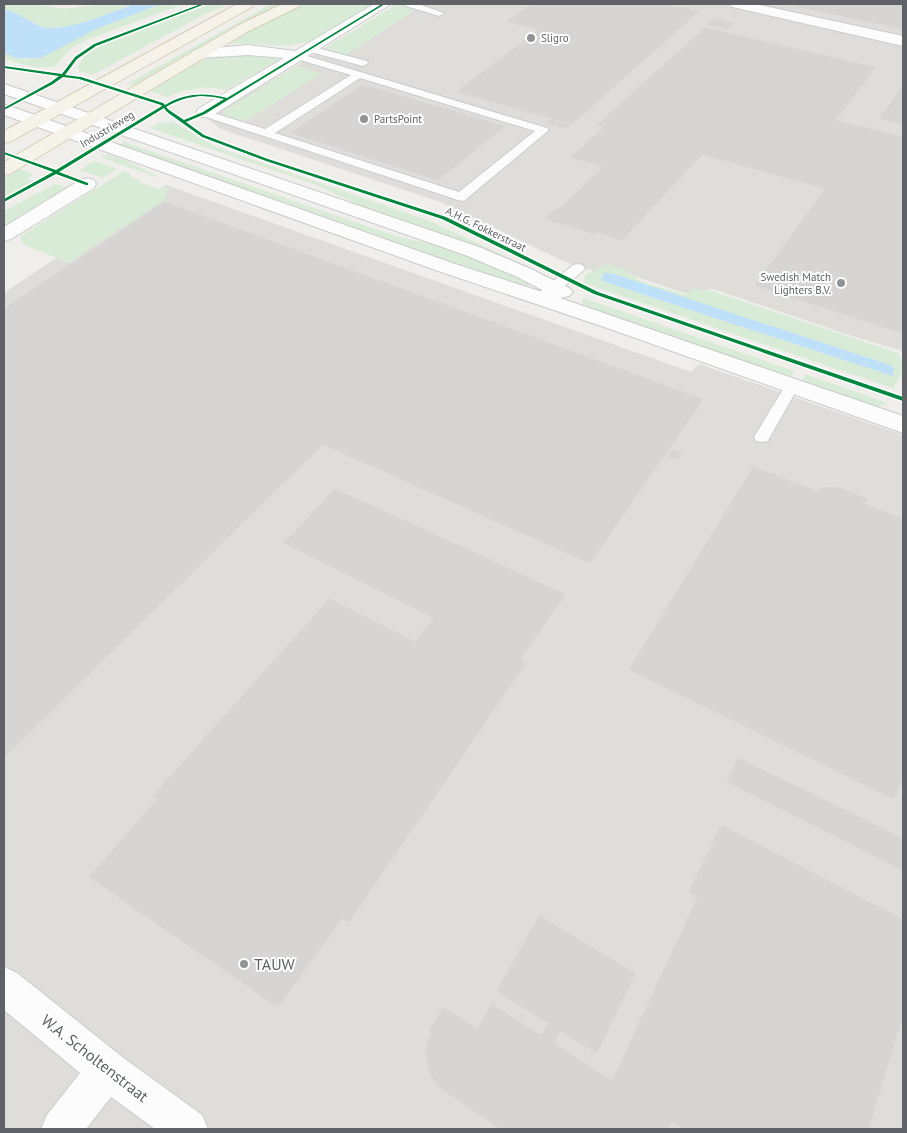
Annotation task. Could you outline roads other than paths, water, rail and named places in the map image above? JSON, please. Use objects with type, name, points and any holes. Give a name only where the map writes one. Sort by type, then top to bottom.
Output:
[{"type":"main road","points":[[4,138],[247,4]]},
{"type":"main road","name":"Industrieweg","points":[[4,170],[200,54],[293,4]]},
{"type":"street","points":[[204,113],[384,4]]},
{"type":"street","points":[[737,4],[903,41]]},
{"type":"street","name":"Industrieweg","points":[[200,54],[251,49],[303,53]]},
{"type":"street","name":"A.H.G. Fokkerstraat","points":[[4,89],[472,252],[522,272],[546,293]]},
{"type":"street","name":"A.H.G. Fokkerstraat","points":[[4,109],[448,268],[546,293],[618,324],[903,425]]},
{"type":"street","points":[[4,235],[88,184]]},
{"type":"street","name":"W.A. Scholtenstraat","points":[[4,986],[108,1070],[188,1129]]},
{"type":"street","points":[[61,1129],[108,1070]]},
{"type":"lane","points":[[408,4],[440,13]]},
{"type":"lane","points":[[303,53],[363,63]]},
{"type":"lane","points":[[204,113],[461,197],[543,130],[357,76],[303,53]]},
{"type":"lane","points":[[265,134],[357,76]]},
{"type":"lane","points":[[546,293],[578,268]]},
{"type":"lane","points":[[762,438],[792,386]]},
{"type":"water","points":[[135,4],[161,4],[96,29],[41,58],[15,58],[4,52],[4,10],[19,15],[42,27],[51,28],[75,25]]},
{"type":"water","points":[[604,273],[614,274],[890,365],[894,368],[893,376],[608,283],[601,280]]},
{"type":"place","name":"Sligro","points":[[531,38]]},
{"type":"place","name":"PartsPoint","points":[[364,119]]},
{"type":"place","name":"Swedish Match Lighters B.V.","points":[[841,283]]},
{"type":"place","name":"TAUW","points":[[244,964]]}]
